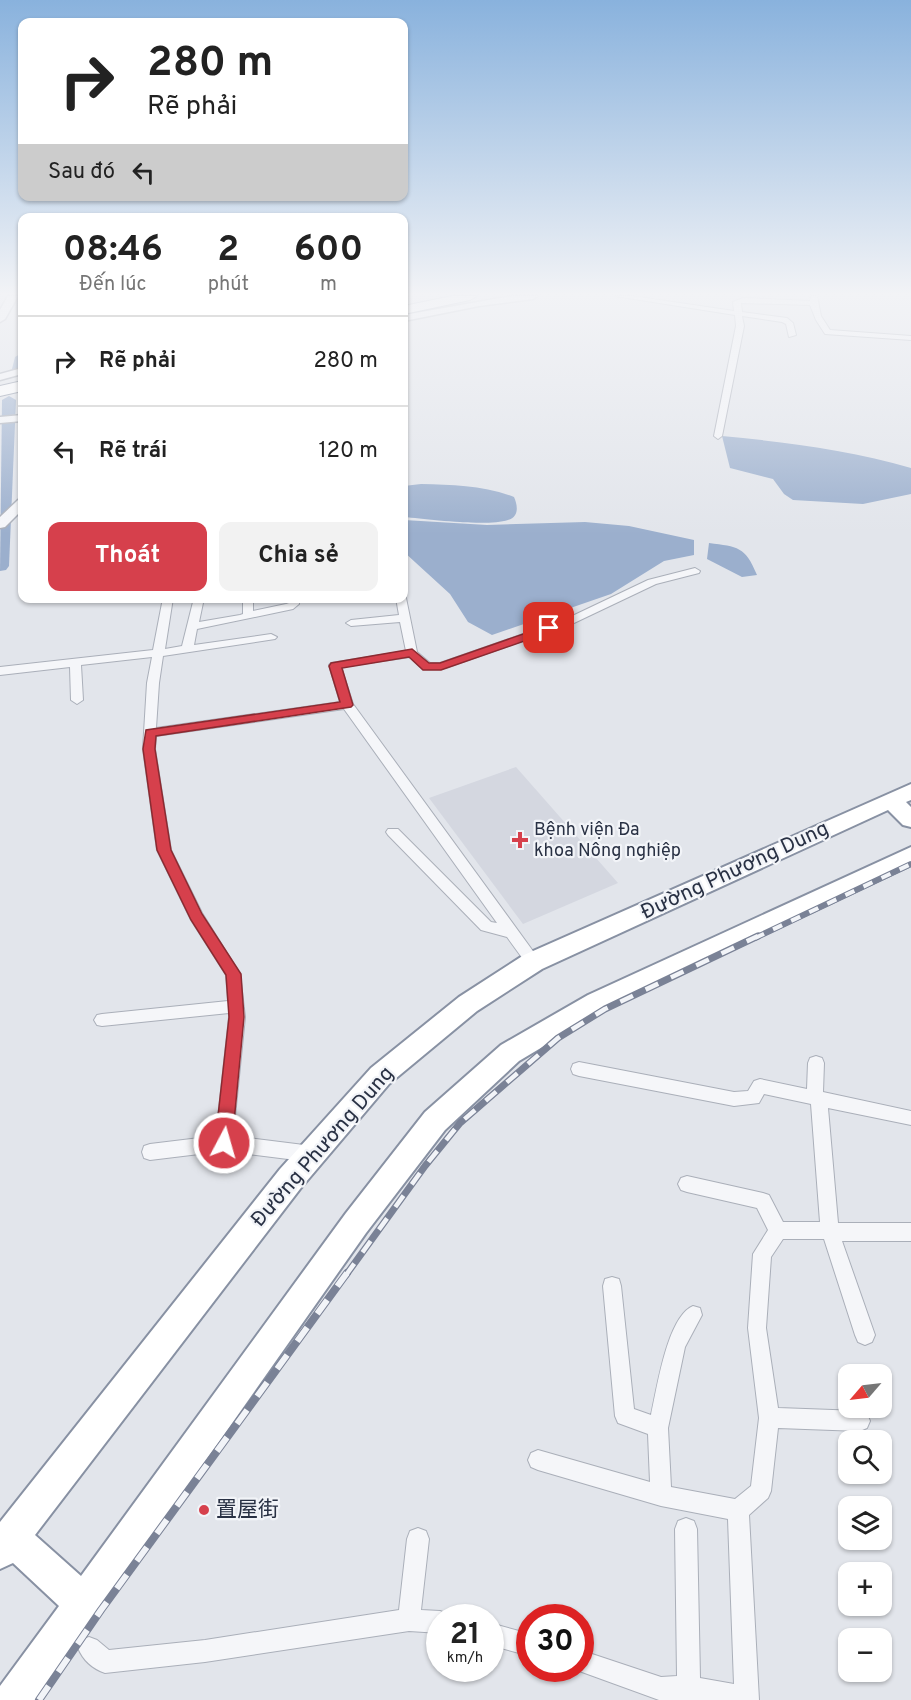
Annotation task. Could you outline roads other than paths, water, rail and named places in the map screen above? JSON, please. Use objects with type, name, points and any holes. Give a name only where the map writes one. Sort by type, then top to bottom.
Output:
[{"type":"highway","points":[[0,384],[18,380]]},
{"type":"highway","points":[[0,391],[18,387]]},
{"type":"highway","points":[[900,795],[911,819]]},
{"type":"highway","name":"Đường Phương Dung","points":[[6,1544],[290,1179],[380,1076],[468,1004],[533,962],[900,795]]},
{"type":"highway","points":[[14,1700],[356,1223],[443,1113],[510,1053],[597,1002],[911,855]]},
{"type":"highway","points":[[6,1544],[84,1604]]},
{"type":"street","points":[[718,436],[730,375]]},
{"type":"street","points":[[0,420],[18,418]]},
{"type":"street","points":[[0,524],[18,507]]},
{"type":"street","points":[[402,603],[412,653],[427,667],[441,666],[570,621],[652,582],[695,572]]},
{"type":"street","points":[[167,603],[153,683],[149,749],[164,850],[196,916],[233,974],[236,1006],[224,1143]]},
{"type":"street","points":[[187,649],[198,603]]},
{"type":"street","points":[[248,603],[248,615]]},
{"type":"street","points":[[191,627],[236,620],[248,615],[292,606],[293,603]]},
{"type":"street","points":[[351,623],[405,618]]},
{"type":"street","points":[[0,671],[158,653],[271,637]]},
{"type":"street","points":[[412,653],[335,666],[347,705],[474,884],[533,962]]},
{"type":"street","points":[[75,662],[77,700]]},
{"type":"street","points":[[150,733],[347,705]]},
{"type":"street","points":[[393,832],[486,926],[513,933]]},
{"type":"street","points":[[102,1020],[236,1006]]},
{"type":"street","points":[[816,1063],[817,1098],[830,1231],[865,1335]]},
{"type":"street","points":[[579,1069],[734,1099],[753,1098],[760,1086],[911,1118]]},
{"type":"street","points":[[150,1152],[224,1143],[312,1154]]},
{"type":"street","points":[[687,1184],[763,1201],[778,1232]]},
{"type":"street","points":[[538,1460],[661,1496],[738,1510],[761,1491],[769,1418],[757,1328],[762,1254],[778,1232],[800,1229],[858,1233],[911,1232]]},
{"type":"street","points":[[612,1286],[625,1416],[658,1428]]},
{"type":"street","points":[[661,1496],[658,1428],[676,1344],[693,1315]]},
{"type":"street","points":[[769,1418],[860,1421]]},
{"type":"street","points":[[594,1666],[661,1689],[689,1687],[746,1699],[738,1510]]},
{"type":"street","points":[[686,1529],[689,1687]]},
{"type":"street","points":[[409,1620],[418,1539]]},
{"type":"street","points":[[89,1648],[105,1662],[205,1651],[409,1620],[426,1621]]},
{"type":"water","points":[[722,436],[865,456],[911,468],[911,494],[863,504],[793,500],[784,494],[773,479],[730,468]]},
{"type":"water","points":[[408,486],[468,486],[491,490],[514,497],[517,507],[516,514],[512,519],[486,523],[408,517]]},
{"type":"water","points":[[408,520],[487,525],[585,522],[629,526],[694,540],[694,555],[664,561],[611,594],[492,635],[468,622],[450,594],[408,556]]},
{"type":"water","points":[[709,543],[734,547],[744,553],[757,575],[742,577],[707,559]]},
{"type":"waterway","points":[[0,566],[9,400]]},
{"type":"railway","points":[[755,938],[911,864]]},
{"type":"railway","points":[[346,1275],[425,1166],[460,1123],[558,1038],[605,1009],[758,936]]},
{"type":"railway","points":[[39,1700],[101,1610],[347,1273]]},
{"type":"place","name":"Bệnh viện Đa khoa Nông nghiệp","points":[[520,840]]},
{"type":"place","name":"置屋街","points":[[204,1510]]}]
